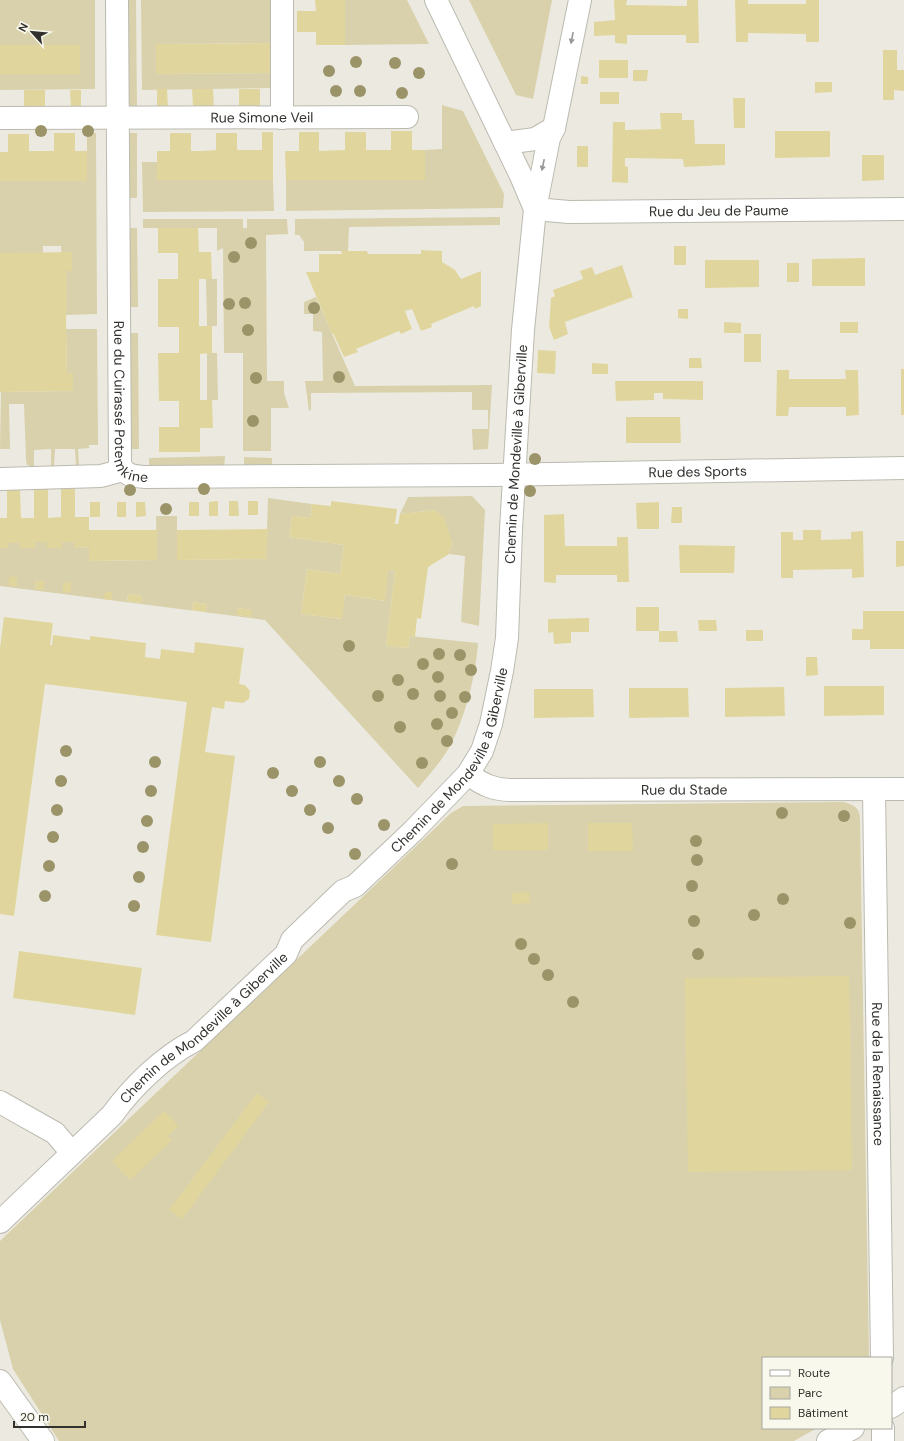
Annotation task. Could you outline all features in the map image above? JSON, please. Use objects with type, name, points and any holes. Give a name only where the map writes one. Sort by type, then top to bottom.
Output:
[{"type":"street","name":"Rue du Cuirassé Potemkine","points":[[116,0],[120,458],[123,470],[128,475],[145,477],[491,475]]},
{"type":"street","points":[[282,0],[282,118]]},
{"type":"street","points":[[436,0],[506,143],[535,209]]},
{"type":"street","name":"Chemin de Mondeville à Giberville","points":[[0,1222],[112,1115],[123,1100],[171,1055],[194,1041],[286,954],[292,940],[343,891],[355,886],[450,796],[468,774],[482,750],[487,737],[502,671],[507,638],[514,475],[523,330],[535,209],[549,138],[554,128],[580,0]]},
{"type":"street","name":"Rue Simone Veil","points":[[0,118],[407,117]]},
{"type":"street","points":[[506,143],[535,140],[554,128]]},
{"type":"street","name":"Rue du Jeu de Paume","points":[[535,209],[577,212],[904,209]]},
{"type":"street","name":"Rue des Sports","points":[[491,475],[904,468]]},
{"type":"street","points":[[0,479],[101,476],[123,470]]},
{"type":"street","name":"Rue du Stade","points":[[468,774],[486,786],[497,790],[904,790]]},
{"type":"street","name":"Rue de la Renaissance","points":[[874,790],[882,1357]]},
{"type":"street","points":[[0,1102],[55,1134],[72,1153]]},
{"type":"street","points":[[0,1381],[43,1441]]},
{"type":"street","points":[[892,1406],[904,1398]]},
{"type":"street","points":[[828,1441],[851,1429]]},
{"type":"street","points":[[883,1429],[884,1441]]},
{"type":"green space","points":[[0,0],[95,0],[95,89],[0,90],[0,74],[80,74],[80,45],[0,45]]},
{"type":"green space","points":[[125,0],[136,0],[137,108],[126,108]]},
{"type":"green space","points":[[141,0],[272,0],[272,43],[156,44],[156,74],[272,73],[273,88],[142,90]]},
{"type":"green space","points":[[345,0],[407,0],[429,44],[345,45]]},
{"type":"green space","points":[[469,0],[552,0],[533,99],[516,95]]},
{"type":"green space","points":[[442,105],[463,111],[504,194],[503,208],[286,211],[286,180],[425,180],[425,150],[442,149]]},
{"type":"green space","points":[[87,133],[96,133],[97,314],[66,315],[61,246],[43,246],[43,253],[0,253],[0,181],[87,181]]},
{"type":"green space","points":[[126,133],[137,133],[137,198],[126,198]]},
{"type":"green space","points":[[142,162],[157,162],[157,180],[273,180],[274,211],[143,212]]},
{"type":"green space","points":[[500,217],[500,225],[349,227],[348,251],[304,251],[304,242],[299,235],[295,235],[295,219]]},
{"type":"green space","points":[[143,219],[243,219],[243,228],[247,228],[247,219],[287,219],[288,234],[266,235],[267,381],[284,381],[284,393],[289,408],[271,408],[271,451],[243,451],[243,353],[224,353],[223,248],[217,251],[217,228],[143,228]]},
{"type":"green space","points":[[127,228],[137,228],[138,307],[128,307]]},
{"type":"green space","points":[[206,279],[217,279],[217,326],[207,326]]},
{"type":"green space","points":[[316,297],[355,386],[492,385],[488,449],[473,450],[472,429],[488,429],[488,410],[472,410],[472,392],[311,393],[311,410],[309,411],[305,381],[323,381],[322,332],[313,331],[313,314],[304,314],[304,302]]},
{"type":"green space","points":[[66,329],[97,329],[98,445],[89,445],[89,448],[78,449],[79,466],[76,466],[75,449],[55,449],[54,466],[51,466],[51,449],[34,450],[34,467],[27,465],[26,460],[24,404],[9,404],[10,449],[0,449],[1,392],[73,391],[73,374],[67,374]]},
{"type":"green space","points":[[128,333],[138,333],[139,449],[129,449]]},
{"type":"green space","points":[[207,353],[217,353],[218,400],[207,400]]},
{"type":"green space","points":[[225,456],[224,468],[149,468],[149,458]]},
{"type":"green space","points":[[244,457],[272,458],[272,467],[244,468]]},
{"type":"green space","points":[[472,496],[485,510],[479,626],[461,622],[465,556],[449,554],[452,542],[435,510],[400,514],[408,497]]},
{"type":"green space","points":[[268,498],[312,504],[310,518],[292,516],[289,537],[344,545],[340,574],[307,569],[301,614],[341,619],[345,595],[384,601],[388,570],[395,571],[386,646],[408,648],[410,636],[478,643],[475,669],[469,696],[460,723],[450,746],[443,757],[418,788],[265,620],[0,586],[0,548],[8,548],[8,543],[20,543],[20,548],[35,548],[35,542],[47,542],[62,548],[62,542],[74,542],[75,548],[89,547],[89,561],[157,560],[156,516],[177,516],[177,560],[266,559]],"holes":[[[9,577],[17,577],[17,586],[9,586]],[[35,581],[44,581],[44,590],[36,589]],[[63,583],[71,583],[71,592],[63,592]],[[128,594],[142,596],[141,603],[127,601]],[[193,602],[207,604],[206,612],[192,610]],[[237,608],[251,610],[251,617],[237,615]]]},
{"type":"green space","points":[[844,802],[851,804],[858,810],[860,815],[869,1357],[762,1357],[762,1429],[815,1429],[794,1441],[59,1441],[13,1369],[0,1320],[0,1241],[451,813],[463,806]]},
{"type":"building","points":[[315,0],[345,0],[345,45],[316,45],[316,32],[297,32],[297,11],[316,11]]},
{"type":"building","points":[[614,0],[627,0],[626,5],[687,6],[687,0],[698,0],[699,43],[686,43],[686,35],[627,35],[627,44],[615,43],[615,35],[594,36],[594,22],[615,20]]},
{"type":"building","points":[[735,0],[748,0],[748,4],[806,4],[806,0],[819,0],[819,42],[806,42],[806,34],[748,33],[748,42],[736,42]]},
{"type":"building","points":[[272,43],[272,73],[156,74],[156,44]]},
{"type":"building","points":[[0,45],[80,45],[80,74],[0,74]]},
{"type":"building","points":[[883,50],[897,50],[897,70],[904,70],[904,91],[894,90],[894,100],[883,100]]},
{"type":"building","points":[[599,60],[628,60],[628,78],[599,78]]},
{"type":"building","points":[[633,70],[648,70],[647,81],[633,81]]},
{"type":"building","points":[[581,76],[588,77],[588,84],[581,84]]},
{"type":"building","points":[[815,82],[832,82],[832,92],[815,93]]},
{"type":"building","points":[[157,89],[167,89],[168,108],[157,108]]},
{"type":"building","points":[[192,89],[213,89],[214,108],[193,108]]},
{"type":"building","points":[[239,89],[260,89],[260,107],[239,107]]},
{"type":"building","points":[[24,90],[45,90],[45,108],[24,109]]},
{"type":"building","points":[[70,90],[81,90],[81,108],[71,108]]},
{"type":"building","points":[[600,92],[619,92],[619,104],[600,104]]},
{"type":"building","points":[[733,98],[745,98],[745,128],[734,128]]},
{"type":"building","points":[[660,113],[682,113],[682,120],[694,120],[695,144],[725,144],[725,165],[684,167],[683,159],[625,158],[625,166],[628,167],[628,183],[612,182],[613,122],[625,122],[625,130],[661,129]]},
{"type":"building","points":[[391,131],[412,131],[412,150],[425,150],[425,180],[286,180],[285,151],[299,151],[299,132],[319,132],[319,151],[345,150],[345,132],[366,132],[366,150],[391,150]]},
{"type":"building","points":[[775,131],[830,131],[830,157],[775,158]]},
{"type":"building","points":[[262,132],[273,132],[273,180],[157,180],[157,151],[170,151],[170,133],[191,133],[191,151],[203,151],[216,150],[216,133],[237,133],[237,150],[262,150]]},
{"type":"building","points":[[54,133],[75,133],[75,151],[87,151],[87,181],[0,181],[0,152],[8,152],[8,134],[29,134],[29,151],[54,151]]},
{"type":"building","points":[[577,146],[588,146],[588,167],[577,167]]},
{"type":"building","points":[[862,155],[884,155],[884,180],[862,181]]},
{"type":"building","points":[[158,228],[198,228],[199,252],[211,252],[212,279],[199,279],[199,326],[212,326],[212,353],[200,354],[200,400],[212,400],[213,428],[200,428],[200,452],[159,452],[159,427],[179,427],[179,401],[159,401],[158,353],[179,353],[179,327],[158,327],[158,279],[178,279],[178,253],[158,253]]},
{"type":"building","points":[[674,246],[686,246],[686,265],[674,265]]},
{"type":"building","points":[[421,250],[442,251],[442,262],[455,270],[461,279],[481,271],[481,306],[475,309],[474,306],[431,324],[432,327],[421,331],[412,309],[405,311],[412,329],[401,334],[399,331],[356,349],[358,352],[344,357],[333,333],[332,334],[306,272],[319,272],[319,254],[342,254],[341,251],[367,251],[368,254],[421,254]]},
{"type":"building","points":[[72,252],[72,271],[66,271],[66,315],[67,374],[73,373],[73,391],[0,392],[0,253]]},
{"type":"building","points":[[865,258],[865,286],[812,286],[812,259]]},
{"type":"building","points":[[705,260],[759,260],[759,287],[705,288]]},
{"type":"building","points":[[787,263],[799,263],[799,282],[787,282]]},
{"type":"building","points":[[622,265],[633,297],[565,322],[568,334],[554,340],[549,327],[551,298],[555,296],[553,290],[583,279],[580,271],[592,267],[595,275]]},
{"type":"building","points":[[678,309],[688,309],[688,319],[678,318]]},
{"type":"building","points":[[724,322],[741,323],[741,333],[724,333]]},
{"type":"building","points":[[840,322],[858,322],[858,333],[840,333]]},
{"type":"building","points":[[744,334],[761,334],[761,362],[744,362]]},
{"type":"building","points":[[538,350],[556,351],[555,374],[537,373]]},
{"type":"building","points":[[689,358],[701,358],[702,368],[689,368]]},
{"type":"building","points":[[592,363],[608,364],[608,374],[592,374]]},
{"type":"building","points":[[901,369],[904,369],[904,415],[901,415]]},
{"type":"building","points":[[777,370],[789,370],[789,379],[846,379],[845,370],[858,370],[859,415],[846,416],[846,407],[789,407],[788,416],[776,416]]},
{"type":"building","points":[[615,381],[703,381],[703,400],[663,399],[663,393],[654,393],[654,400],[616,401]]},
{"type":"building","points":[[626,417],[680,417],[681,443],[626,443]]},
{"type":"building","points":[[7,489],[20,489],[21,518],[34,518],[34,489],[48,489],[48,518],[61,517],[61,489],[75,489],[75,517],[89,517],[89,530],[157,530],[157,560],[89,561],[89,547],[74,548],[74,542],[62,542],[62,548],[47,548],[47,542],[35,542],[35,548],[20,548],[20,543],[8,543],[8,548],[0,548],[0,518],[7,518]]},
{"type":"building","points":[[218,501],[218,516],[209,516],[209,502]]},
{"type":"building","points":[[229,501],[238,501],[239,516],[229,516]]},
{"type":"building","points":[[248,501],[258,501],[258,515],[248,515]]},
{"type":"building","points":[[331,501],[397,509],[395,524],[398,524],[400,514],[435,510],[444,518],[452,542],[449,554],[428,567],[421,619],[417,618],[415,637],[410,636],[408,648],[386,646],[395,571],[388,570],[385,601],[345,595],[342,619],[301,614],[307,569],[340,574],[344,545],[289,537],[292,516],[310,518],[312,504],[331,506]]},
{"type":"building","points":[[90,502],[100,502],[100,517],[90,517]]},
{"type":"building","points":[[117,502],[126,502],[126,517],[117,517]]},
{"type":"building","points":[[136,502],[145,502],[146,516],[136,517]]},
{"type":"building","points":[[189,502],[199,502],[199,516],[189,516]]},
{"type":"building","points":[[659,502],[659,529],[637,529],[636,503]]},
{"type":"building","points":[[672,507],[682,507],[682,523],[671,523]]},
{"type":"building","points":[[564,514],[565,546],[617,546],[617,537],[628,537],[629,582],[617,582],[617,575],[556,575],[556,583],[544,582],[544,515]]},
{"type":"building","points":[[268,529],[266,559],[177,560],[177,530]]},
{"type":"building","points":[[803,530],[821,530],[821,540],[851,539],[851,532],[863,531],[864,577],[852,578],[852,569],[793,570],[793,578],[781,578],[781,532],[793,532],[793,540],[803,540]]},
{"type":"building","points":[[896,541],[904,541],[904,566],[896,567]]},
{"type":"building","points":[[679,545],[735,546],[734,573],[680,573]]},
{"type":"building","points":[[9,577],[17,577],[17,586],[9,586]]},
{"type":"building","points":[[35,581],[44,581],[44,590],[36,590]]},
{"type":"building","points":[[71,582],[71,592],[63,592],[63,583]]},
{"type":"building","points":[[105,592],[112,592],[112,600],[104,599]]},
{"type":"building","points":[[128,594],[142,596],[141,603],[127,601]]},
{"type":"building","points":[[193,602],[207,604],[206,612],[192,610]]},
{"type":"building","points":[[636,607],[659,607],[659,631],[636,631]]},
{"type":"building","points":[[237,608],[252,610],[251,617],[237,615]]},
{"type":"building","points":[[863,611],[904,611],[904,649],[870,649],[870,640],[852,640],[852,629],[863,629]]},
{"type":"building","points":[[4,617],[53,623],[50,645],[52,645],[53,635],[90,640],[90,636],[146,643],[145,657],[160,659],[161,649],[194,653],[195,642],[244,648],[239,684],[245,685],[250,691],[249,699],[243,703],[225,701],[224,709],[212,707],[205,752],[235,756],[211,942],[156,935],[187,702],[45,684],[14,916],[0,914],[0,648]]},
{"type":"building","points":[[589,618],[589,632],[571,632],[571,643],[554,644],[553,632],[548,633],[548,619]]},
{"type":"building","points":[[698,620],[716,620],[717,631],[699,631]]},
{"type":"building","points":[[746,630],[763,630],[763,641],[746,641]]},
{"type":"building","points":[[659,631],[677,631],[678,642],[659,642]]},
{"type":"building","points":[[806,657],[817,657],[818,675],[806,676]]},
{"type":"building","points":[[824,686],[884,686],[884,715],[824,716]]},
{"type":"building","points":[[784,687],[785,716],[725,717],[725,688]]},
{"type":"building","points":[[629,688],[688,688],[689,717],[629,718]]},
{"type":"building","points":[[534,689],[593,689],[594,717],[534,718]]},
{"type":"building","points":[[548,823],[548,850],[493,850],[493,824]]},
{"type":"building","points":[[588,823],[632,823],[633,851],[588,851]]},
{"type":"building","points":[[529,892],[530,903],[512,904],[512,893]]},
{"type":"building","points":[[19,951],[142,968],[135,1015],[13,998]]},
{"type":"building","points":[[849,976],[852,1170],[688,1172],[685,978]]},
{"type":"building","points":[[257,1093],[269,1102],[182,1219],[169,1210]]},
{"type":"building","points":[[164,1111],[178,1126],[168,1136],[172,1140],[130,1180],[112,1161]]}]
